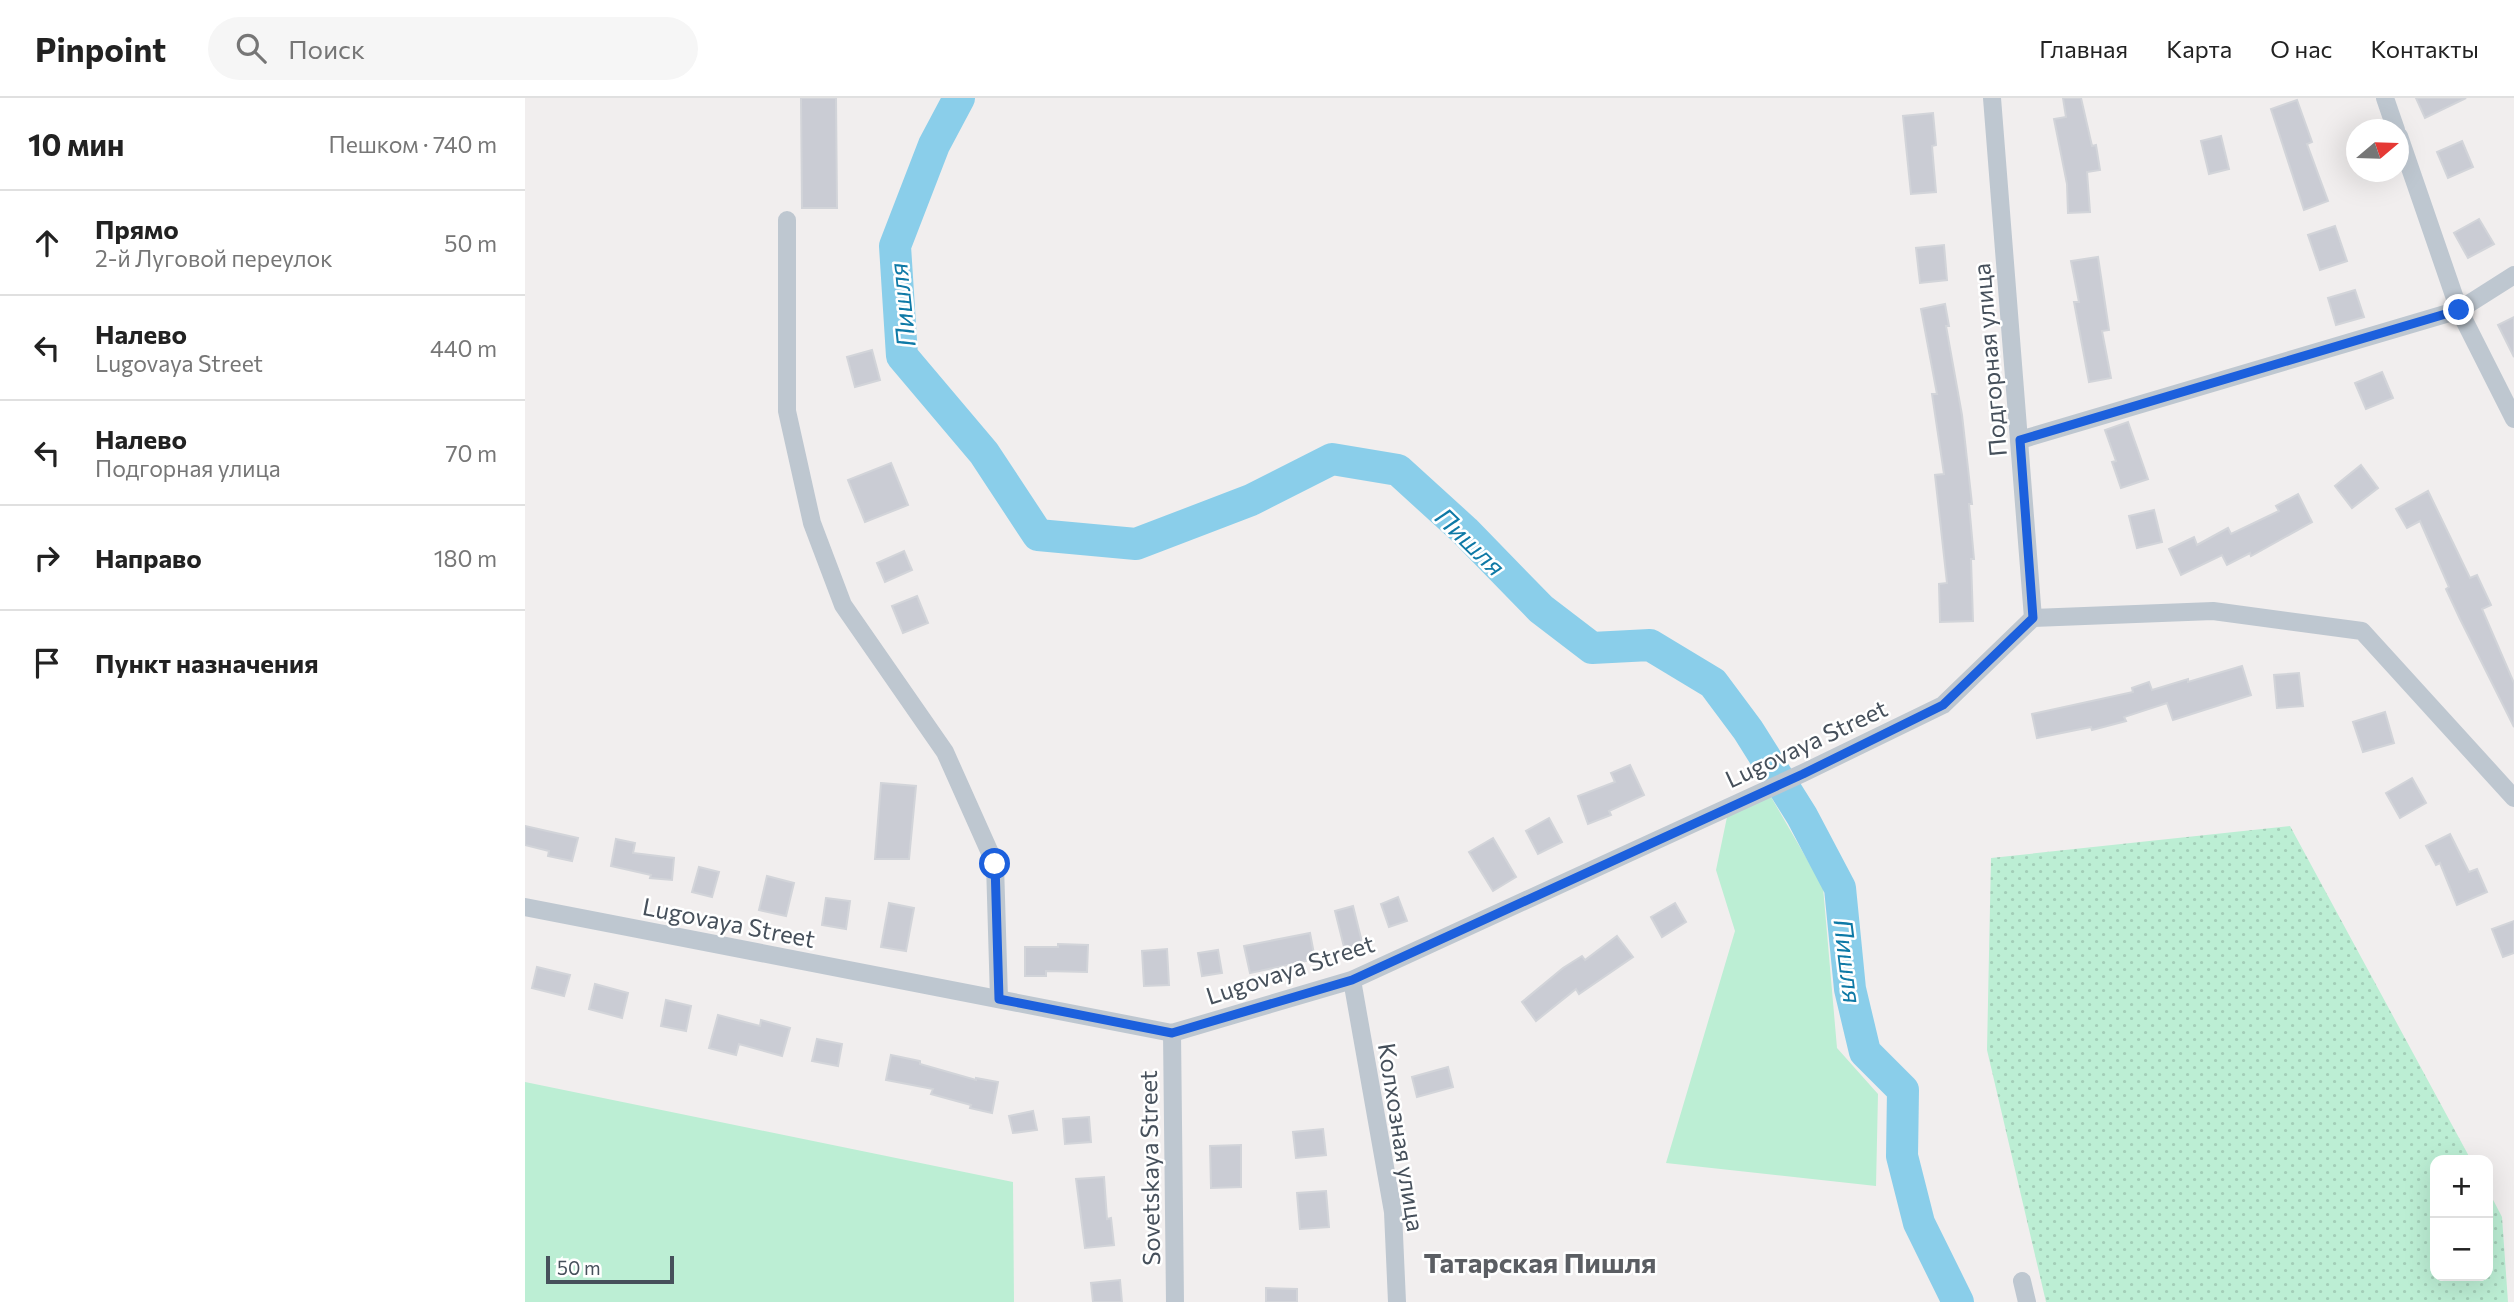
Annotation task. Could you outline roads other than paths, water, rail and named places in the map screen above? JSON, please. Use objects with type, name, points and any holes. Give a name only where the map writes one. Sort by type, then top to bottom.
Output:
[{"type":"street","name":"Подгорная улица","points":[[1991,98],[2033,618]]},
{"type":"street","points":[[2385,98],[2392,119]]},
{"type":"street","points":[[2409,165],[2459,310],[2514,419]]},
{"type":"street","points":[[787,220],[787,411],[812,523],[843,606],[945,752],[995,864],[999,999]]},
{"type":"street","points":[[2020,440],[2459,310],[2514,275]]},
{"type":"street","points":[[2033,618],[2213,611],[2362,631],[2514,799]]},
{"type":"street","name":"Lugovaya Street","points":[[525,907],[1172,1033],[1352,980],[1803,774],[1943,705],[2033,618]]},
{"type":"street","name":"Колхозная улица","points":[[1352,980],[1393,1212],[1397,1302]]},
{"type":"street","name":"Sovetskaya Street","points":[[1172,1033],[1175,1302]]},
{"type":"street","points":[[2022,1281],[2027,1302]]},
{"type":"waterway","name":"Пишля","points":[[959,98],[934,145],[895,246],[902,356],[984,453],[1038,535],[1136,544],[1251,500],[1332,459],[1398,470],[1465,531],[1541,609],[1592,648],[1650,645],[1713,683],[1748,730],[1802,816],[1840,888],[1850,989],[1865,1052],[1903,1090],[1902,1156],[1919,1223],[1958,1302]]},
{"type":"district","name":"Татарская Пишля","points":[[1540,1262]]}]
